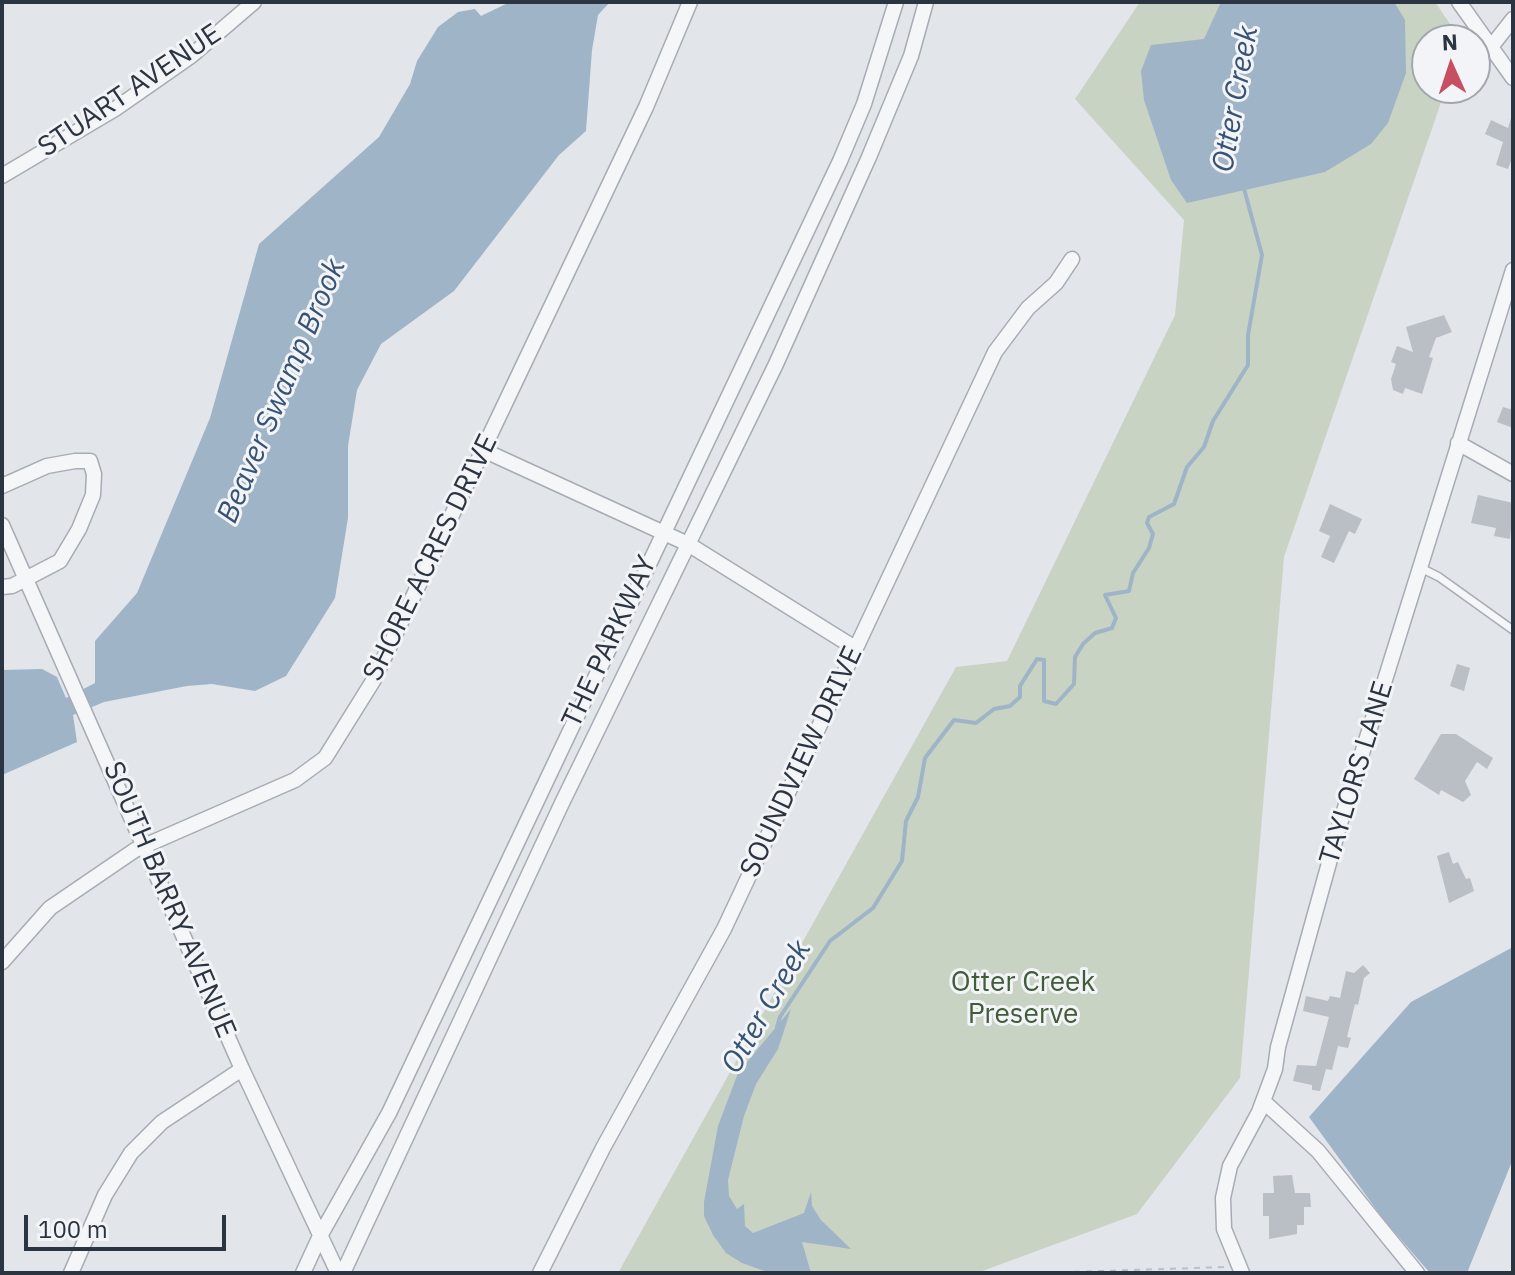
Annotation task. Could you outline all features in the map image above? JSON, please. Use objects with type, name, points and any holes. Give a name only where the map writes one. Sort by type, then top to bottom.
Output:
[{"type":"street","name":"STUART AVENUE","points":[[2,176],[115,109],[178,65],[254,2]]},
{"type":"street","name":"SHORE ACRES DRIVE","points":[[2,962],[50,908],[146,845],[295,780],[325,758],[373,681],[646,107],[690,2]]},
{"type":"street","name":"THE PARKWAY","points":[[303,1273],[320,1236],[389,1113],[840,161],[864,104],[896,2]]},
{"type":"street","name":"THE PARKWAY","points":[[340,1273],[557,812],[776,364],[911,56],[926,2]]},
{"type":"street","points":[[1459,2],[1475,24]]},
{"type":"street","points":[[1513,19],[1491,47],[1513,78]]},
{"type":"street","name":"SOUNDVIEW DRIVE","points":[[540,1273],[603,1148],[724,929],[995,352],[1072,259]]},
{"type":"street","name":"TAYLORS LANE","points":[[1240,1270],[1224,1229],[1223,1198],[1230,1166],[1263,1101],[1275,1069],[1278,1047],[1339,827],[1513,270]]},
{"type":"street","points":[[1458,443],[1513,474]]},
{"type":"street","points":[[483,450],[688,544],[855,648]]},
{"type":"street","points":[[2,486],[47,466],[75,461],[90,461],[94,474],[88,506],[60,561],[26,579],[2,587]]},
{"type":"street","name":"SOUTH BARRY AVENUE","points":[[2,525],[146,845],[242,1069],[340,1273]]},
{"type":"street","points":[[536,800],[557,812]]},
{"type":"street","points":[[521,831],[543,843]]},
{"type":"street","points":[[71,1273],[105,1195],[131,1153],[162,1122],[242,1069]]},
{"type":"street","points":[[1263,1101],[1318,1151],[1417,1273]]},
{"type":"lane","points":[[1421,568],[1439,577],[1513,630]]},
{"type":"path","points":[[1038,1273],[1095,1268],[1240,1270]]},
{"type":"green space","name":"Otter Creek Preserve","points":[[1140,2],[1435,2],[1450,24],[1411,24],[1411,104],[1440,104],[1284,557],[1240,1078],[1137,1214],[977,1273],[618,1273],[956,667],[1007,661],[1175,315],[1184,220],[1075,99]]},
{"type":"water","name":"Beaver Swamp Brook","points":[[510,2],[610,2],[598,15],[586,131],[559,155],[454,291],[381,344],[357,390],[348,446],[348,518],[335,598],[286,676],[255,691],[212,684],[104,702],[73,715],[77,742],[2,775],[2,670],[42,669],[57,677],[66,698],[95,683],[95,641],[137,593],[210,418],[259,244],[379,137],[410,84],[417,61],[438,27],[458,12],[475,9],[481,16]]},
{"type":"water","points":[[1221,2],[1394,2],[1405,20],[1406,73],[1388,123],[1371,144],[1325,172],[1187,203],[1171,180],[1144,100],[1141,71],[1151,45],[1204,39]]},
{"type":"water","points":[[1513,947],[1513,1159],[1467,1273],[1430,1273],[1384,1220],[1309,1117],[1411,1002]]},
{"type":"water","points":[[791,1009],[778,1049],[756,1084],[744,1116],[728,1180],[729,1196],[737,1209],[744,1204],[745,1226],[753,1233],[804,1213],[811,1192],[812,1206],[821,1220],[851,1249],[802,1242],[811,1273],[770,1273],[742,1263],[726,1253],[704,1216],[704,1202],[718,1126],[738,1073]]},
{"type":"building","points":[[1511,118],[1513,156],[1508,169],[1496,165],[1503,142],[1485,134],[1491,120],[1508,128]]},
{"type":"building","points":[[1444,315],[1452,332],[1436,338],[1422,394],[1405,388],[1403,394],[1393,390],[1391,379],[1396,364],[1391,362],[1397,346],[1413,352],[1406,327]]},
{"type":"building","points":[[1503,407],[1513,410],[1513,428],[1497,422]]},
{"type":"building","points":[[1478,495],[1513,503],[1510,539],[1494,536],[1496,528],[1471,523]]},
{"type":"building","points":[[1330,504],[1362,519],[1355,534],[1349,531],[1334,563],[1321,557],[1330,536],[1319,531]]},
{"type":"building","points":[[1457,664],[1470,668],[1464,691],[1450,686]]},
{"type":"building","points":[[1441,734],[1456,734],[1493,758],[1487,769],[1477,762],[1465,781],[1471,795],[1463,802],[1441,790],[1439,795],[1414,779]]},
{"type":"building","points":[[1449,852],[1453,864],[1458,862],[1466,879],[1470,878],[1474,891],[1449,903],[1437,856]]},
{"type":"building","points":[[1363,965],[1370,973],[1364,978],[1358,1005],[1355,1004],[1347,1037],[1351,1038],[1348,1048],[1338,1046],[1332,1070],[1326,1069],[1320,1091],[1312,1090],[1312,1085],[1293,1081],[1297,1065],[1316,1066],[1329,1017],[1303,1011],[1306,996],[1328,1001],[1330,996],[1340,998],[1346,971],[1354,973]]},
{"type":"building","points":[[1292,1175],[1295,1193],[1310,1193],[1311,1207],[1304,1207],[1304,1225],[1297,1225],[1297,1234],[1269,1239],[1269,1216],[1263,1216],[1263,1193],[1274,1193],[1273,1176]]},
{"type":"waterway","name":"Otter Creek","points":[[777,1027],[780,1017],[830,941],[873,908],[902,861],[906,821],[918,797],[925,758],[954,720],[976,723],[994,709],[1010,706],[1020,697],[1020,686],[1037,659],[1044,660],[1044,701],[1056,704],[1074,684],[1075,657],[1083,644],[1095,633],[1112,628],[1116,618],[1105,595],[1129,591],[1133,573],[1149,548],[1153,534],[1147,523],[1149,517],[1174,504],[1187,467],[1204,447],[1213,421],[1248,365],[1248,335],[1262,255],[1243,185]]}]
